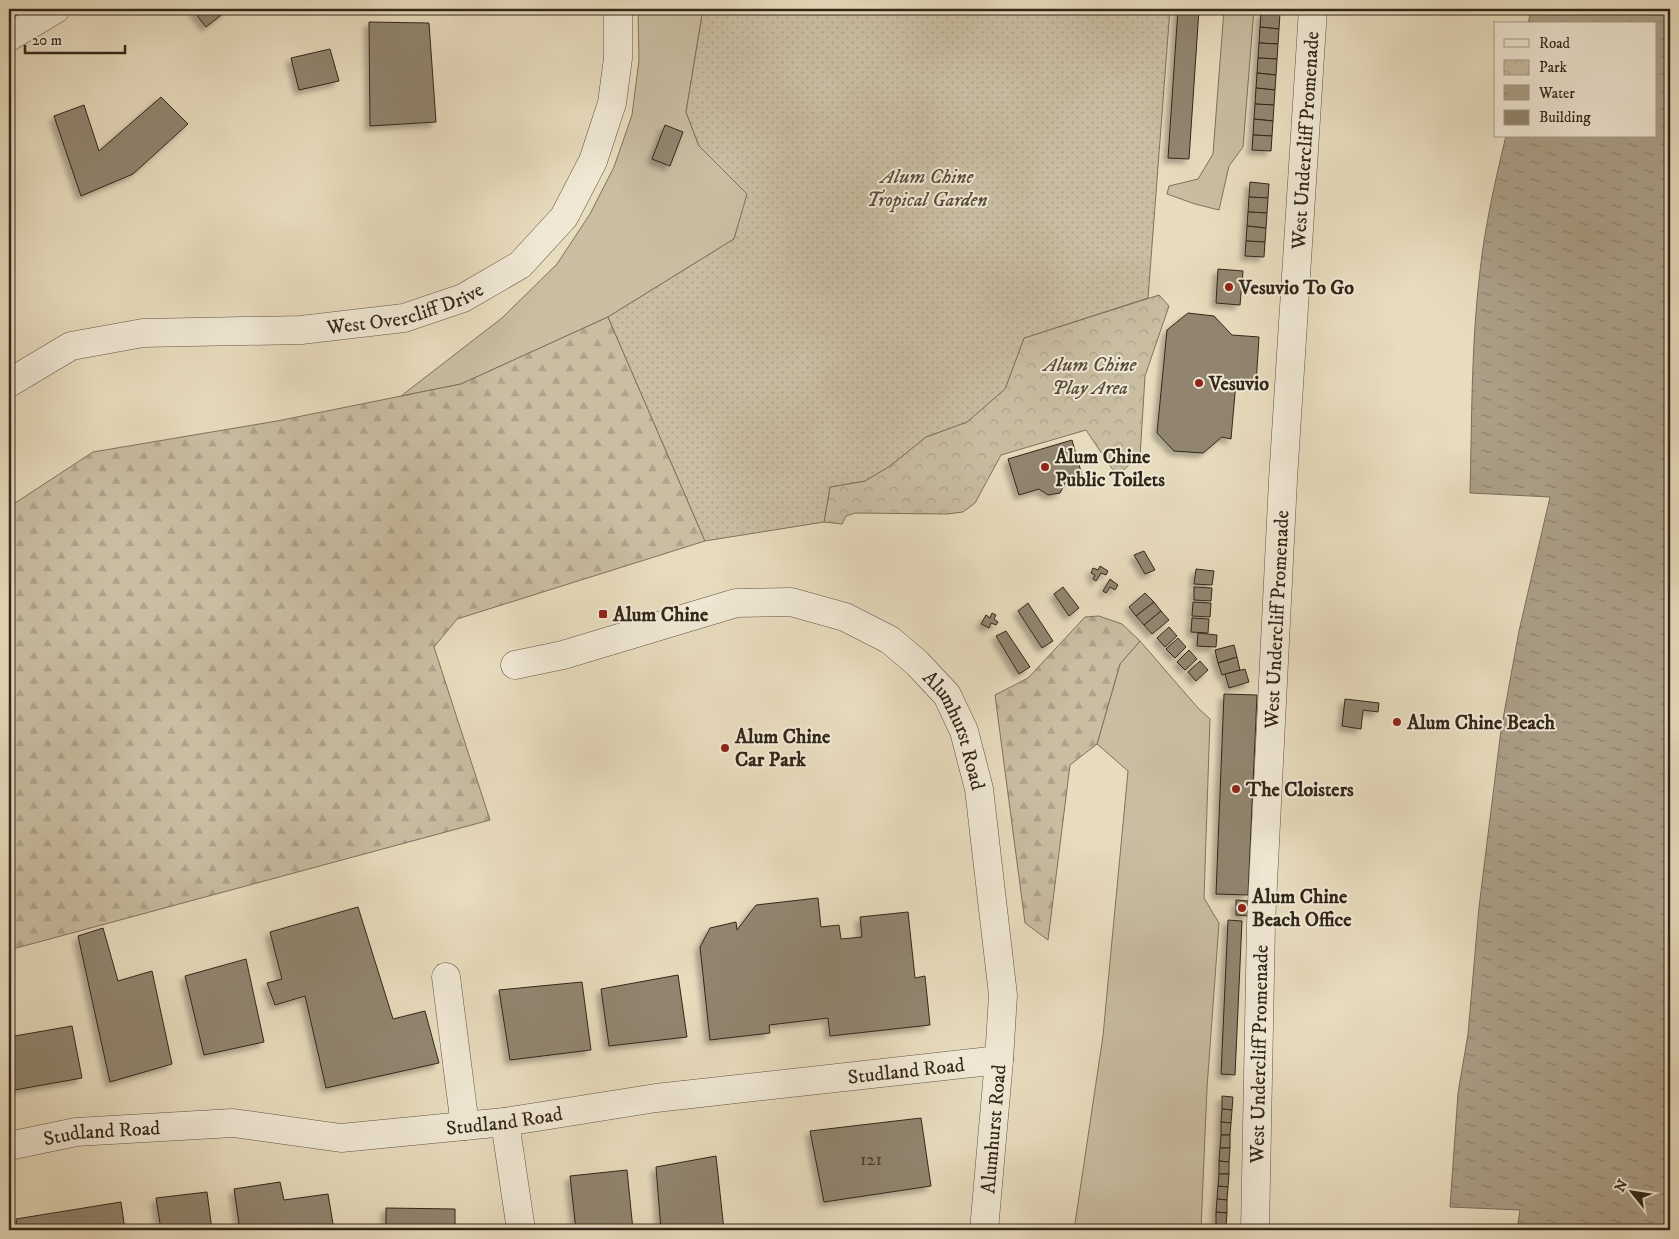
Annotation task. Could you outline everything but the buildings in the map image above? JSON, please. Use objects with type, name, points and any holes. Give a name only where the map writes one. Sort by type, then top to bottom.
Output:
[{"type":"street","points":[[9,37],[56,9]]},
{"type":"street","name":"West Overcliff Drive","points":[[9,382],[71,346],[143,333],[301,330],[404,318],[463,298],[520,265],[564,217],[593,161],[612,103],[618,58],[618,9]]},
{"type":"street","name":"West Undercliff Promenade","points":[[1255,1230],[1261,924],[1284,470],[1313,9]]},
{"type":"street","name":"Alumhurst Road","points":[[514,665],[563,655],[736,603],[791,602],[845,616],[890,640],[917,663],[946,695],[964,731],[980,789],[1003,996],[1000,1060],[984,1230]]},
{"type":"street","points":[[446,976],[465,1126]]},
{"type":"street","name":"Studland Road","points":[[9,1146],[76,1132],[233,1123],[341,1138],[506,1122],[656,1098],[1000,1060]]},
{"type":"street","points":[[506,1122],[521,1230]]},
{"type":"green space","points":[[638,9],[703,9],[686,112],[699,146],[748,194],[734,239],[608,317],[461,384],[401,396],[502,318],[557,264],[590,214],[614,167],[632,115],[639,60]]},
{"type":"green space","name":"Alum Chine Tropical Garden","points":[[703,9],[1170,9],[1148,298],[1024,338],[1005,389],[967,422],[926,437],[890,466],[865,481],[830,487],[824,522],[705,541],[608,317],[734,239],[747,194],[699,146],[686,112]]},
{"type":"green space","points":[[1224,9],[1254,9],[1243,147],[1229,166],[1219,210],[1167,194],[1169,186],[1198,179],[1213,154]]},
{"type":"green space","name":"Alum Chine Play Area","points":[[1159,295],[1169,306],[1145,376],[1140,457],[1117,476],[1086,430],[1001,455],[975,503],[963,512],[947,514],[855,513],[846,516],[842,524],[824,522],[830,487],[865,481],[890,466],[926,437],[967,422],[1005,389],[1024,338]]},
{"type":"green space","points":[[608,317],[705,541],[457,619],[434,647],[490,820],[9,950],[9,507],[93,452],[277,421],[461,384]]},
{"type":"green space","points":[[1099,616],[1122,624],[1140,641],[1120,664],[1097,744],[1070,765],[1048,940],[1025,923],[995,695],[1028,678],[1085,617]]},
{"type":"green space","points":[[1140,641],[1198,708],[1210,719],[1204,898],[1219,923],[1207,1088],[1201,1230],[1074,1230],[1103,1036],[1128,771],[1097,744],[1120,664]]},
{"type":"water","points":[[1531,9],[1670,9],[1670,1230],[1517,1230],[1520,1210],[1450,1207],[1458,1093],[1468,1034],[1479,907],[1501,730],[1519,631],[1550,497],[1470,493],[1472,382],[1477,299],[1482,254],[1491,204],[1506,138],[1656,138],[1656,22],[1528,22]]},
{"type":"place","name":"Vesuvio To Go","points":[[1229,287]]},
{"type":"place","name":"Vesuvio","points":[[1199,383]]},
{"type":"place","name":"Alum Chine Public Toilets","points":[[1045,467]]},
{"type":"place","name":"Alum Chine","points":[[603,614]]},
{"type":"place","name":"Alum Chine Beach","points":[[1397,722]]},
{"type":"place","name":"Alum Chine Car Park","points":[[725,748]]},
{"type":"place","name":"The Cloisters","points":[[1236,789]]},
{"type":"place","name":"Alum Chine Beach Office","points":[[1242,908]]}]
